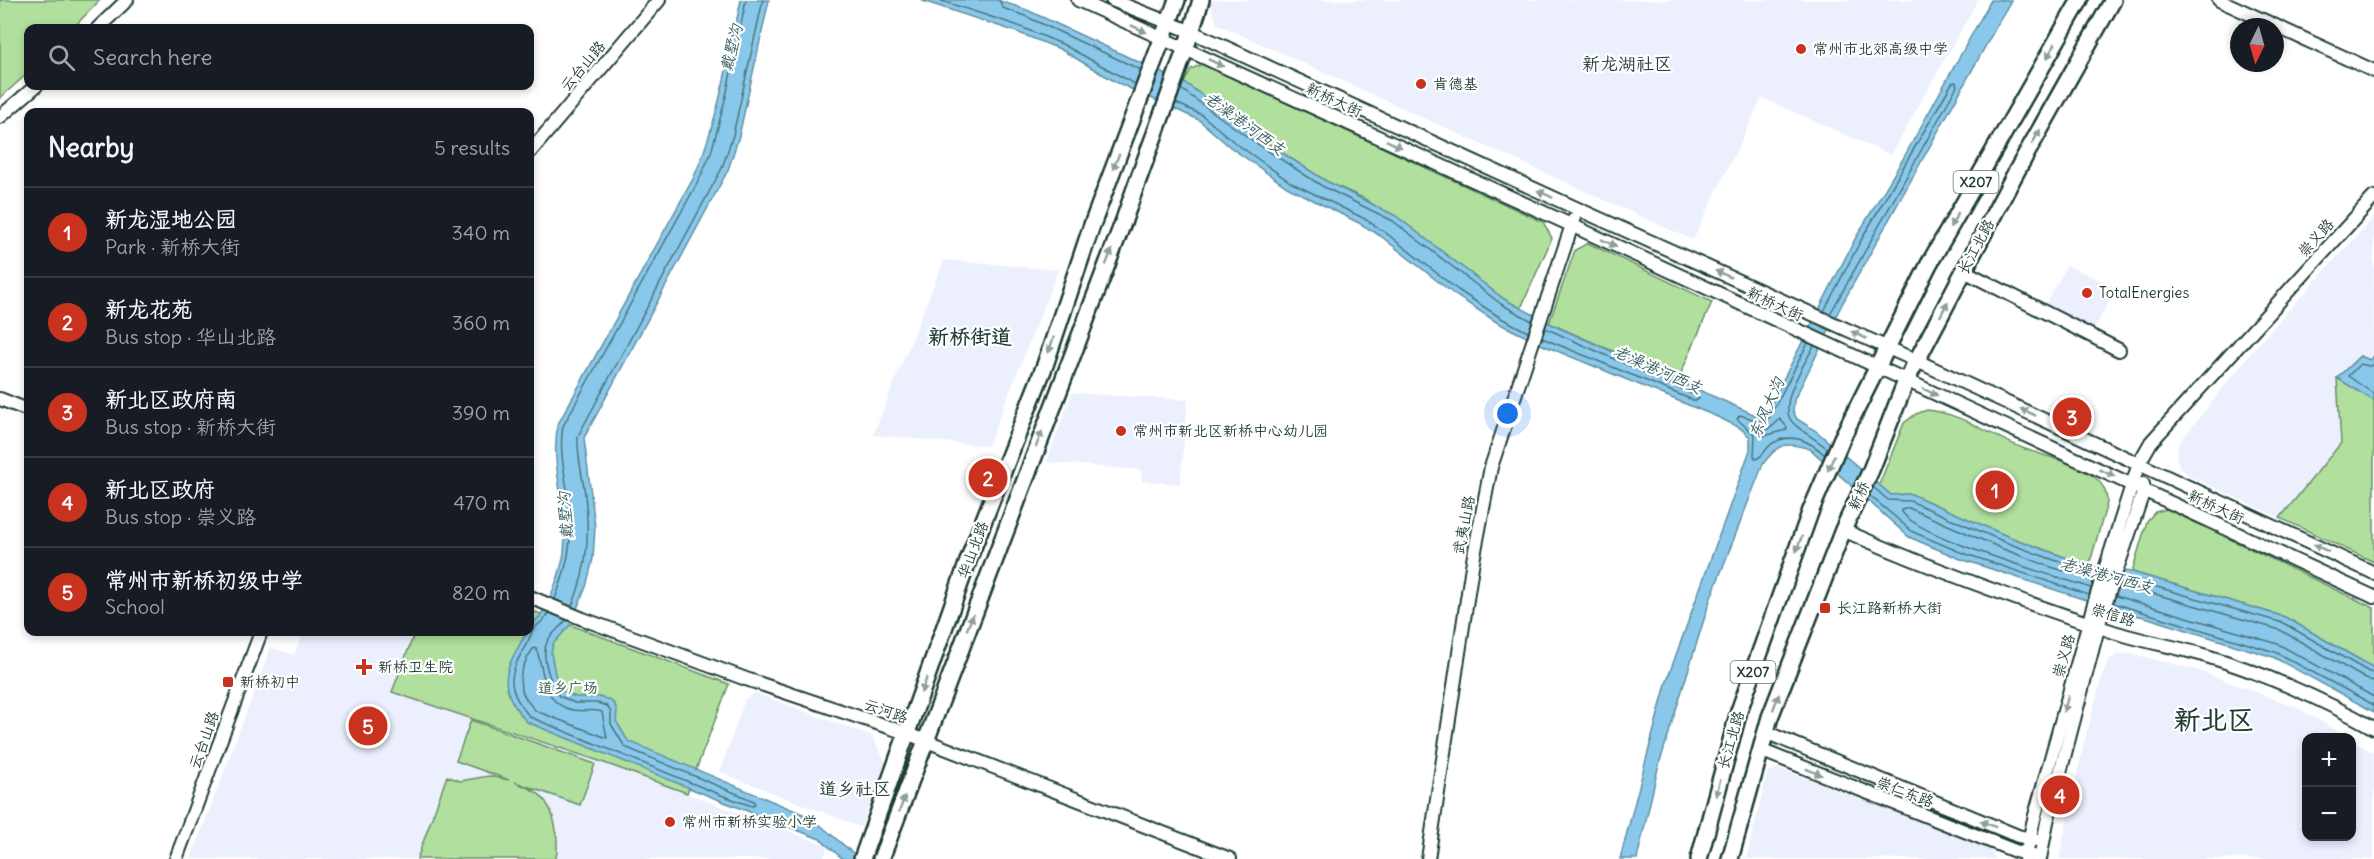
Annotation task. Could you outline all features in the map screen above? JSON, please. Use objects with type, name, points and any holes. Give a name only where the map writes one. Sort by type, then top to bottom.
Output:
[{"type":"main road","points":[[1163,39],[1177,0]]},
{"type":"main road","points":[[1186,50],[1201,0]]},
{"type":"main road","name":"长江北路","points":[[1699,859],[1739,711],[1811,510],[1842,438],[1929,264],[2080,0]]},
{"type":"main road","name":"长江北路","points":[[1871,470],[1906,381],[2015,174],[2113,0]]},
{"type":"main road","name":"华山北路","points":[[863,856],[972,550],[1045,365],[1092,225],[1163,39]]},
{"type":"main road","name":"华山北路","points":[[881,859],[1124,220],[1186,50]]},
{"type":"main road","name":"新桥","points":[[1845,527],[1871,470]]},
{"type":"main road","name":"长江北路","points":[[1730,859],[1765,732],[1845,527]]},
{"type":"street","points":[[102,24],[127,0]]},
{"type":"street","name":"云台山路","points":[[534,147],[659,0]]},
{"type":"street","name":"新桥大街","points":[[1078,0],[1571,225],[2374,597]]},
{"type":"street","name":"新桥大街","points":[[1112,0],[1192,32],[1578,209],[1887,347],[2374,573]]},
{"type":"street","points":[[2219,0],[2374,71]]},
{"type":"street","points":[[0,117],[31,90]]},
{"type":"street","name":"崇义路","points":[[2040,858],[2094,625],[2139,463],[2151,442],[2374,196]]},
{"type":"street","name":"武夷山路","points":[[1428,859],[1472,566],[1489,478],[1578,209]]},
{"type":"street","points":[[1964,271],[2119,350]]},
{"type":"street","points":[[0,399],[24,408]]},
{"type":"street","name":"崇义路","points":[[2112,566],[2144,490],[2139,463]]},
{"type":"street","name":"崇信路","points":[[1845,527],[1949,575],[2094,625],[2206,656],[2300,691],[2374,728]]},
{"type":"street","name":"云河路","points":[[534,598],[583,619],[906,733],[1230,859]]},
{"type":"street","name":"崇义路","points":[[2026,857],[2029,839],[2094,625]]},
{"type":"street","name":"云台山路","points":[[176,859],[260,636]]},
{"type":"street","name":"崇仁东路","points":[[1765,732],[2018,836],[2043,842]]},
{"type":"street","name":"崇仁东路","points":[[1760,750],[2026,857],[2040,858]]},
{"type":"shaded area","points":[[1212,0],[1978,0],[1891,155],[1762,98],[1693,240],[1217,24],[1210,4]]},
{"type":"shaded area","points":[[2374,217],[2374,356],[2337,378],[2341,443],[2280,518],[2191,477],[2180,468],[2176,456],[2179,443],[2259,343]]},
{"type":"shaded area","points":[[944,260],[1058,270],[988,446],[873,435]]},
{"type":"shaded area","points":[[2067,265],[2116,288],[2094,329],[2046,303]]},
{"type":"shaded area","name":"常州市新北区新桥中心幼儿园","points":[[1072,393],[1188,400],[1180,484],[1142,481],[1141,470],[1047,462]]},
{"type":"shaded area","points":[[301,636],[413,636],[392,692],[599,761],[828,846],[823,859],[191,859],[271,647],[294,655]]},
{"type":"shaded area","points":[[2119,654],[2133,654],[2197,670],[2298,708],[2340,733],[2302,733],[2302,841],[2356,841],[2356,742],[2374,753],[2374,859],[2059,859],[2085,739],[2109,660]]},
{"type":"shaded area","points":[[755,693],[872,736],[885,762],[861,827],[720,772],[745,699]]},
{"type":"shaded area","points":[[1778,768],[1987,846],[1996,859],[1746,859],[1768,772]]},
{"type":"green space","points":[[0,0],[100,0],[77,24],[24,24],[24,77],[0,98]]},
{"type":"green space","points":[[1202,64],[1543,222],[1552,238],[1521,308],[1504,299],[1365,199],[1326,181],[1259,138],[1184,83],[1191,69]]},
{"type":"green space","points":[[1588,243],[1712,302],[1678,380],[1549,323],[1575,250]]},
{"type":"green space","points":[[2360,356],[2370,360],[2374,356],[2374,562],[2280,518],[2341,443],[2337,378]]},
{"type":"green space","points":[[1927,410],[1965,420],[2013,444],[2077,467],[2096,479],[2104,488],[2107,503],[2089,566],[2007,536],[1911,494],[1891,495],[1879,485],[1904,423],[1916,414]]},
{"type":"green space","points":[[2167,509],[2374,608],[2374,668],[2285,617],[2132,572],[2147,521],[2155,512]]},
{"type":"green space","name":"道乡广场","points":[[534,611],[729,684],[687,793],[392,692],[413,636],[534,636]]},
{"type":"green space","points":[[471,720],[595,764],[580,805],[515,782],[538,794],[550,809],[557,834],[556,859],[417,859],[447,776],[460,781],[489,776],[509,780],[456,761]]},
{"type":"water","name":"戴墅沟","points":[[741,0],[769,0],[739,136],[728,170],[584,438],[595,527],[593,559],[586,587],[570,625],[553,644],[551,653],[555,674],[563,692],[576,697],[599,697],[610,700],[617,711],[616,721],[628,741],[805,815],[860,859],[843,859],[820,839],[527,722],[510,698],[507,687],[506,677],[513,657],[525,636],[534,636],[534,623],[540,616],[556,584],[563,559],[564,520],[556,456],[558,424],[694,177],[710,134]]},
{"type":"water","name":"老澡港河西支","points":[[920,0],[997,0],[1027,10],[1188,85],[1259,138],[1326,181],[1396,216],[1504,299],[1557,327],[1764,417],[1855,239],[1903,159],[1991,0],[2011,0],[1841,306],[1794,400],[1793,411],[1797,419],[1816,431],[1891,495],[1911,494],[2007,536],[2089,566],[2132,572],[2285,617],[2374,668],[2374,712],[2273,657],[2145,617],[2128,614],[1958,558],[1909,537],[1810,449],[1788,445],[1774,451],[1763,464],[1710,600],[1658,768],[1637,859],[1620,859],[1667,680],[1750,450],[1750,437],[1740,428],[1720,418],[1545,346],[1498,323],[1455,295],[1382,237],[1287,187],[1230,147],[1199,120],[1116,82],[1060,49]]},
{"type":"water","points":[[2360,356],[2370,360],[2374,356],[2374,401],[2337,378]]},
{"type":"place","name":"常州市北郊高级中学","points":[[1801,49]]},
{"type":"place","name":"肯德基","points":[[1421,84]]},
{"type":"place","name":"TotalEnergies","points":[[2087,293]]},
{"type":"place","name":"新北区政府南","points":[[2072,417]]},
{"type":"place","name":"常州市新北区新桥中心幼儿园","points":[[1121,431]]},
{"type":"place","name":"新龙花苑","points":[[988,478]]},
{"type":"place","name":"新龙湿地公园","points":[[1995,490]]},
{"type":"place","name":"长江路新桥大街","points":[[1825,608]]},
{"type":"place","name":"新桥卫生院","points":[[364,667]]},
{"type":"place","name":"新桥初中","points":[[228,682]]},
{"type":"place","name":"常州市新桥初级中学","points":[[368,726]]},
{"type":"place","name":"新北区政府","points":[[2060,795]]},
{"type":"place","name":"常州市新桥实验小学","points":[[670,822]]},
{"type":"district","name":"新龙湖社区","points":[[1627,64]]},
{"type":"district","name":"新桥街道","points":[[970,337]]},
{"type":"district","name":"新北区","points":[[2214,720]]},
{"type":"district","name":"道乡社区","points":[[855,789]]},
{"type":"water label","name":"东风大沟","points":[[1766,408]]}]
